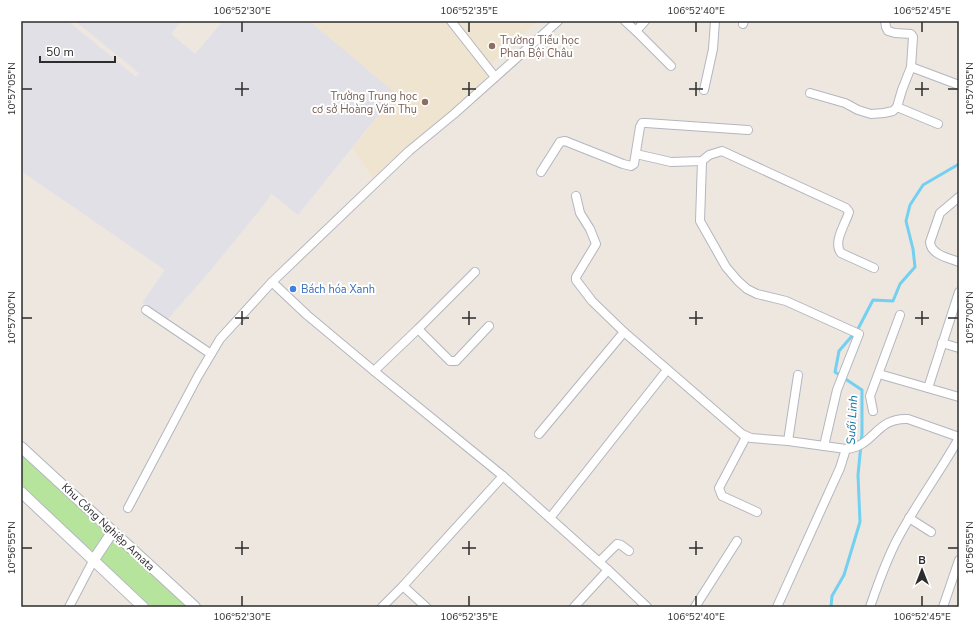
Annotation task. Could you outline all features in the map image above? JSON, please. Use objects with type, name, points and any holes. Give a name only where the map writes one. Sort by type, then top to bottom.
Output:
[{"type":"street","points":[[451,21],[494,77]]},
{"type":"street","points":[[128,508],[198,376],[220,339],[272,282],[409,151],[454,114],[558,21]]},
{"type":"street","points":[[625,21],[671,66]]},
{"type":"street","points":[[636,31],[645,21]]},
{"type":"street","points":[[704,90],[713,49],[715,21]]},
{"type":"street","points":[[810,93],[871,114],[893,111],[897,107],[911,67],[913,37],[911,34],[888,31],[885,21]]},
{"type":"street","points":[[911,67],[959,85]]},
{"type":"street","points":[[897,107],[938,124]]},
{"type":"street","points":[[541,172],[560,142],[565,141],[631,166],[634,164],[640,127],[642,124],[646,123],[748,130]]},
{"type":"street","points":[[636,154],[671,162],[702,161],[709,155],[722,151],[846,208],[848,215],[837,242],[838,249],[841,253],[874,268]]},
{"type":"street","points":[[702,161],[700,221],[726,267],[738,281],[747,289],[757,294],[786,301],[860,334],[837,390],[824,446]]},
{"type":"street","points":[[576,196],[580,213],[593,235],[596,244],[576,276],[576,280],[592,301],[624,332],[732,427],[746,437],[849,449],[863,444],[890,421],[908,419],[959,438],[942,469],[909,518],[884,569],[870,607]]},
{"type":"street","points":[[959,197],[940,213],[930,246],[933,251],[959,262]]},
{"type":"street","points":[[374,371],[475,272]]},
{"type":"street","points":[[272,282],[374,371],[503,476],[608,570],[646,607]]},
{"type":"street","points":[[928,388],[959,292]]},
{"type":"street","points":[[146,310],[211,354]]},
{"type":"street","points":[[872,411],[870,396],[900,314]]},
{"type":"street","points":[[418,329],[450,361],[453,362],[456,361],[489,326]]},
{"type":"street","points":[[539,434],[624,332]]},
{"type":"street","points":[[942,343],[959,348]]},
{"type":"street","points":[[550,518],[667,370]]},
{"type":"street","points":[[879,374],[959,397]]},
{"type":"street","points":[[788,441],[798,375]]},
{"type":"street","points":[[746,437],[719,488],[722,496],[757,512]]},
{"type":"street","name":"Khu Công Nghiệp Amata","points":[[21,447],[195,607]]},
{"type":"street","points":[[777,607],[836,474],[849,449]]},
{"type":"street","points":[[386,606],[503,476]]},
{"type":"street","points":[[21,492],[143,607]]},
{"type":"street","points":[[909,518],[931,532]]},
{"type":"street","points":[[69,607],[92,560],[113,531]]},
{"type":"street","points":[[695,607],[737,540]]},
{"type":"street","points":[[599,562],[617,544],[629,551]]},
{"type":"street","points":[[943,607],[959,560]]},
{"type":"street","points":[[574,607],[608,570]]},
{"type":"street","points":[[403,586],[426,607]]},
{"type":"shaded area","points":[[21,21],[68,21],[136,77],[139,73],[75,21],[181,21],[171,34],[195,54],[223,21],[315,21],[312,23],[396,93],[298,215],[271,193],[267,201],[210,271],[167,320],[142,303],[165,270],[21,171]]},
{"type":"shaded area","name":"Trường Trung học cơ sở Hoàng Văn Thụ","points":[[315,21],[446,21],[490,77],[374,179],[352,148],[359,141],[395,93],[312,23]]},
{"type":"shaded area","name":"Trường Tiểu học Phan Bội Châu","points":[[455,21],[537,21],[490,65]]},
{"type":"green space","points":[[21,454],[107,534],[93,553],[21,484]]},
{"type":"green space","points":[[112,538],[187,607],[151,607],[98,558]]},
{"type":"waterway","name":"Suối Linh","points":[[831,607],[832,596],[844,575],[860,522],[858,475],[862,434],[862,390],[835,372],[839,351],[858,329],[873,300],[893,301],[900,284],[915,267],[913,249],[906,221],[910,205],[923,185],[959,164]]},
{"type":"place","name":"Trường Tiểu học Phan Bội Châu","points":[[492,46]]},
{"type":"place","name":"Trường Trung học cơ sở Hoàng Văn Thụ","points":[[425,102]]},
{"type":"place","name":"Bách hóa Xanh","points":[[293,289]]}]
